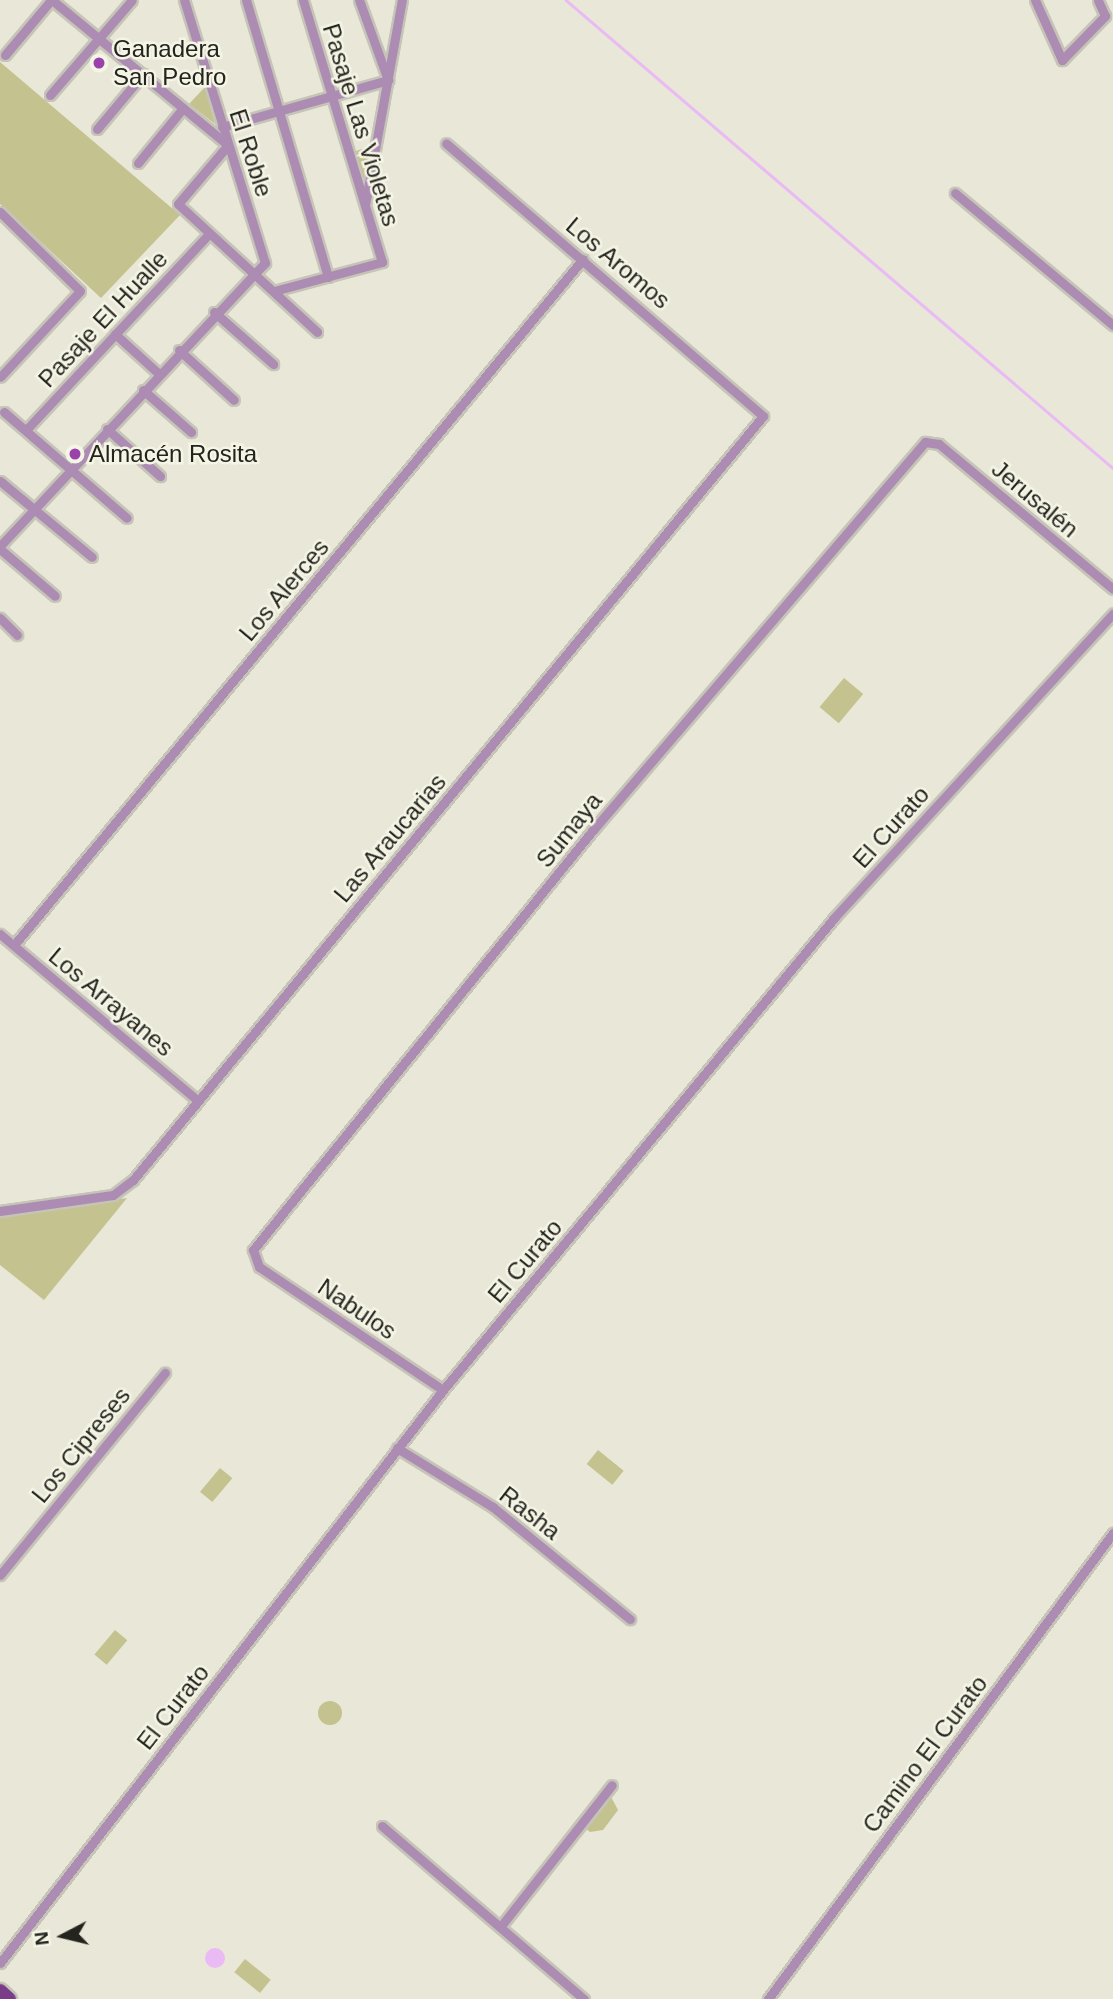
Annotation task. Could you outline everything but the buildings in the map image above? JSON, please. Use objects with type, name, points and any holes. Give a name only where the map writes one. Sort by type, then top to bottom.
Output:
[{"type":"main road","points":[[0,1991],[9,1999]]},
{"type":"street","points":[[5,55],[51,0],[228,145],[179,196],[178,204],[317,332]]},
{"type":"street","points":[[50,95],[96,37],[132,0]]},
{"type":"street","name":"El Roble","points":[[184,0],[265,263],[252,271]]},
{"type":"street","points":[[246,0],[328,277],[274,291]]},
{"type":"street","name":"Pasaje Las Violetas","points":[[303,0],[382,262],[328,277]]},
{"type":"street","points":[[359,0],[388,80]]},
{"type":"street","points":[[365,207],[401,0]]},
{"type":"street","points":[[1035,0],[1062,60],[1105,16],[1098,0]]},
{"type":"street","points":[[97,129],[142,74]]},
{"type":"street","points":[[222,127],[388,80]]},
{"type":"street","points":[[138,163],[184,108]]},
{"type":"street","name":"Los Aromos","points":[[446,143],[764,414]]},
{"type":"street","points":[[955,193],[1113,325]]},
{"type":"street","points":[[0,212],[80,291],[0,377]]},
{"type":"street","name":"Pasaje El Hualle","points":[[26,430],[209,234]]},
{"type":"street","name":"Los Alerces","points":[[14,945],[583,259]]},
{"type":"street","points":[[55,596],[0,547],[252,271]]},
{"type":"street","points":[[214,312],[273,363]]},
{"type":"street","points":[[115,334],[158,373]]},
{"type":"street","points":[[179,350],[234,400]]},
{"type":"street","points":[[143,390],[191,432]]},
{"type":"street","points":[[4,412],[127,517]]},
{"type":"street","name":"Las Araucarias","points":[[0,1211],[120,1191],[764,414]]},
{"type":"street","points":[[107,429],[160,476]]},
{"type":"street","name":"Jerusalén","points":[[931,441],[1113,589]]},
{"type":"street","name":"Sumaya","points":[[253,1259],[256,1246],[593,830],[919,446],[931,441]]},
{"type":"street","points":[[0,481],[92,557]]},
{"type":"street","name":"El Curato","points":[[0,1963],[443,1390],[834,918],[1113,613]]},
{"type":"street","points":[[0,618],[18,635]]},
{"type":"street","name":"Los Arrayanes","points":[[0,934],[198,1100]]},
{"type":"street","name":"Nabulos","points":[[253,1259],[443,1390]]},
{"type":"street","name":"Los Cipreses","points":[[0,1574],[164,1373]]},
{"type":"street","name":"Rasha","points":[[397,1448],[493,1507],[630,1619]]},
{"type":"street","name":"Camino El Curato","points":[[768,1999],[1113,1533]]},
{"type":"street","points":[[501,1926],[612,1785]]},
{"type":"street","points":[[382,1826],[584,1999]]},
{"type":"shaded area","points":[[0,62],[180,215],[101,298],[0,204]]},
{"type":"shaded area","points":[[205,87],[215,124],[189,104]]},
{"type":"shaded area","points":[[371,146],[364,188],[353,152]]},
{"type":"shaded area","points":[[844,678],[863,694],[839,723],[820,707]]},
{"type":"shaded area","points":[[127,1198],[44,1300],[0,1265],[0,1218]]},
{"type":"shaded area","points":[[598,1450],[624,1471],[612,1485],[587,1464]]},
{"type":"shaded area","points":[[220,1468],[232,1478],[212,1502],[200,1492]]},
{"type":"shaded area","points":[[115,1630],[127,1640],[107,1665],[94,1655]]},
{"type":"shaded area","points":[[330,1701],[339,1704],[342,1713],[339,1722],[330,1725],[321,1722],[318,1713],[321,1704]]},
{"type":"shaded area","points":[[610,1795],[618,1810],[603,1830],[590,1832],[584,1827]]},
{"type":"shaded area","points":[[215,1948],[222,1951],[225,1958],[222,1965],[215,1968],[208,1965],[205,1958],[208,1951]]},
{"type":"shaded area","points":[[245,1959],[271,1980],[260,1993],[234,1972]]},
{"type":"waterway","points":[[566,0],[1113,468]]},
{"type":"place","name":"Ganadera San Pedro","points":[[99,63]]},
{"type":"place","name":"Almacén Rosita","points":[[75,454]]}]
